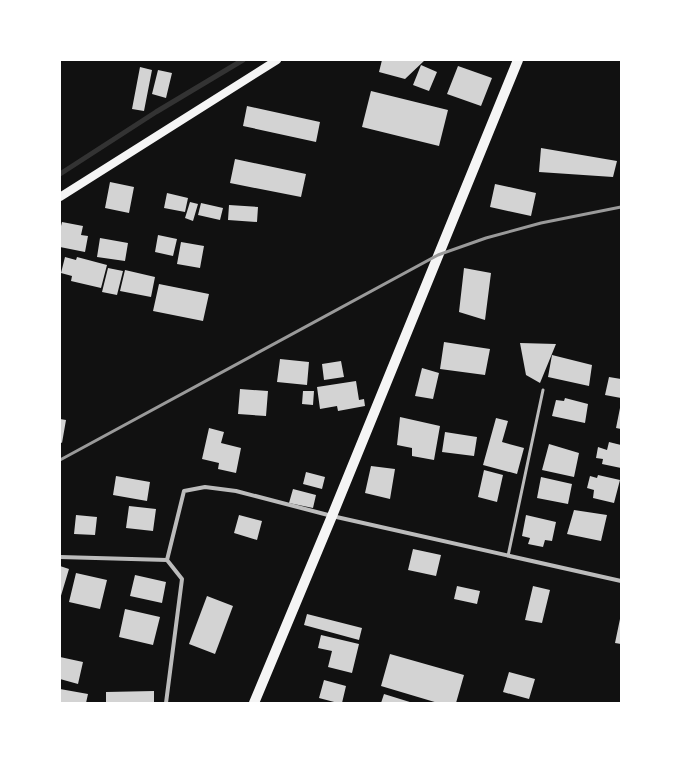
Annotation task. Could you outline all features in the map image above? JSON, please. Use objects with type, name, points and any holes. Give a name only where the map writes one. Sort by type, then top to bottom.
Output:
[{"type":"main road","points":[[60,197],[277,60]]},
{"type":"main road","points":[[254,703],[518,60]]},
{"type":"street","points":[[167,560],[184,491],[205,487],[236,490],[332,516],[621,581]]},
{"type":"street","points":[[60,557],[167,560]]},
{"type":"street","points":[[166,703],[182,579],[167,560]]},
{"type":"lane","points":[[508,556],[543,390]]},
{"type":"building","points":[[382,60],[425,60],[405,79],[379,72]]},
{"type":"building","points":[[421,65],[437,72],[429,91],[413,85]]},
{"type":"building","points":[[458,66],[492,78],[481,106],[447,94]]},
{"type":"building","points":[[140,67],[152,70],[144,111],[132,109]]},
{"type":"building","points":[[158,70],[172,73],[166,98],[152,94]]},
{"type":"building","points":[[371,91],[448,110],[439,146],[362,127]]},
{"type":"building","points":[[247,106],[320,122],[316,142],[243,126]]},
{"type":"building","points":[[541,148],[617,161],[613,177],[539,172]]},
{"type":"building","points":[[235,159],[306,174],[301,197],[230,183]]},
{"type":"building","points":[[110,182],[134,187],[129,213],[105,208]]},
{"type":"building","points":[[495,184],[536,193],[531,216],[490,207]]},
{"type":"building","points":[[167,193],[188,198],[185,212],[164,208]]},
{"type":"building","points":[[190,202],[198,204],[193,221],[185,218]]},
{"type":"building","points":[[201,203],[223,208],[220,220],[198,215]]},
{"type":"building","points":[[229,205],[258,207],[257,222],[228,220]]},
{"type":"building","points":[[62,222],[83,226],[81,235],[88,236],[85,252],[60,247],[60,230]]},
{"type":"building","points":[[158,235],[177,239],[173,256],[155,252]]},
{"type":"building","points":[[100,238],[128,243],[125,261],[97,257]]},
{"type":"building","points":[[181,242],[204,246],[200,268],[177,264]]},
{"type":"building","points":[[65,257],[76,260],[77,257],[107,265],[101,288],[71,281],[72,276],[61,273]]},
{"type":"building","points":[[108,268],[123,271],[117,295],[102,292]]},
{"type":"building","points":[[464,268],[491,273],[485,320],[459,312]]},
{"type":"building","points":[[125,270],[155,277],[151,297],[120,291]]},
{"type":"building","points":[[159,284],[209,294],[203,321],[153,311]]},
{"type":"building","points":[[444,342],[490,349],[485,375],[440,369]]},
{"type":"building","points":[[520,343],[556,344],[540,383],[526,375]]},
{"type":"building","points":[[552,355],[592,365],[589,386],[548,377]]},
{"type":"building","points":[[280,359],[309,362],[307,385],[277,382]]},
{"type":"building","points":[[341,361],[344,377],[324,380],[322,364]]},
{"type":"building","points":[[422,368],[439,373],[433,399],[415,396]]},
{"type":"building","points":[[609,377],[621,379],[621,398],[605,395]]},
{"type":"building","points":[[356,381],[359,400],[364,399],[365,406],[338,411],[337,406],[320,409],[317,387]]},
{"type":"building","points":[[240,389],[268,391],[266,416],[238,414]]},
{"type":"building","points":[[303,391],[314,391],[313,405],[302,404]]},
{"type":"building","points":[[565,398],[588,404],[585,423],[552,416],[556,400],[564,401]]},
{"type":"building","points":[[620,408],[621,409],[621,429],[616,428]]},
{"type":"building","points":[[400,417],[440,426],[434,460],[412,456],[412,448],[397,445]]},
{"type":"building","points":[[496,418],[508,421],[502,442],[524,448],[517,474],[483,465]]},
{"type":"building","points":[[60,419],[66,420],[62,443],[60,442]]},
{"type":"building","points":[[209,428],[224,432],[221,443],[241,448],[236,473],[218,469],[219,463],[202,459]]},
{"type":"building","points":[[445,432],[477,437],[474,456],[442,452]]},
{"type":"building","points":[[609,442],[621,445],[621,468],[602,464],[603,459],[596,458],[598,447],[607,450]]},
{"type":"building","points":[[549,444],[579,453],[574,477],[542,470]]},
{"type":"building","points":[[371,466],[395,469],[390,499],[365,493]]},
{"type":"building","points":[[484,470],[503,475],[497,502],[478,497]]},
{"type":"building","points":[[306,472],[325,477],[322,489],[303,484]]},
{"type":"building","points":[[598,475],[620,480],[614,503],[593,498],[594,490],[587,488],[590,476],[597,478]]},
{"type":"building","points":[[116,476],[150,482],[147,501],[113,495]]},
{"type":"building","points":[[541,477],[572,484],[568,504],[537,498]]},
{"type":"building","points":[[293,489],[316,495],[313,508],[289,503]]},
{"type":"building","points":[[129,506],[156,509],[153,531],[126,528]]},
{"type":"building","points":[[574,510],[607,515],[601,541],[567,534]]},
{"type":"building","points":[[76,515],[97,517],[95,535],[74,534]]},
{"type":"building","points":[[239,515],[262,521],[257,540],[234,533]]},
{"type":"building","points":[[526,515],[556,522],[552,541],[545,540],[543,547],[528,544],[530,538],[522,536]]},
{"type":"building","points":[[413,549],[441,555],[436,576],[408,570]]},
{"type":"building","points":[[60,566],[69,569],[60,599]]},
{"type":"building","points":[[76,573],[107,580],[100,609],[69,602]]},
{"type":"building","points":[[135,575],[166,582],[162,603],[130,596]]},
{"type":"building","points":[[457,586],[480,591],[477,604],[454,599]]},
{"type":"building","points":[[533,586],[550,590],[542,623],[525,620]]},
{"type":"building","points":[[207,596],[233,606],[215,654],[189,644]]},
{"type":"building","points":[[125,609],[160,617],[153,645],[119,637]]},
{"type":"building","points":[[307,614],[362,628],[359,640],[304,625]]},
{"type":"building","points":[[621,619],[621,644],[615,643]]},
{"type":"building","points":[[321,635],[359,644],[352,673],[328,667],[332,651],[318,648]]},
{"type":"building","points":[[390,654],[464,675],[456,703],[438,703],[381,686]]},
{"type":"building","points":[[60,657],[83,662],[78,684],[60,679]]},
{"type":"building","points":[[509,672],[535,679],[529,699],[503,692]]},
{"type":"building","points":[[324,680],[346,686],[342,703],[319,698]]},
{"type":"building","points":[[60,689],[88,694],[86,703],[60,703]]},
{"type":"building","points":[[154,691],[154,703],[106,703],[106,692]]},
{"type":"building","points":[[384,694],[413,703],[381,703]]},
{"type":"waterway","points":[[60,174],[156,112],[243,60]]},
{"type":"railway","points":[[60,460],[438,255],[486,238],[541,223],[621,207]]}]
